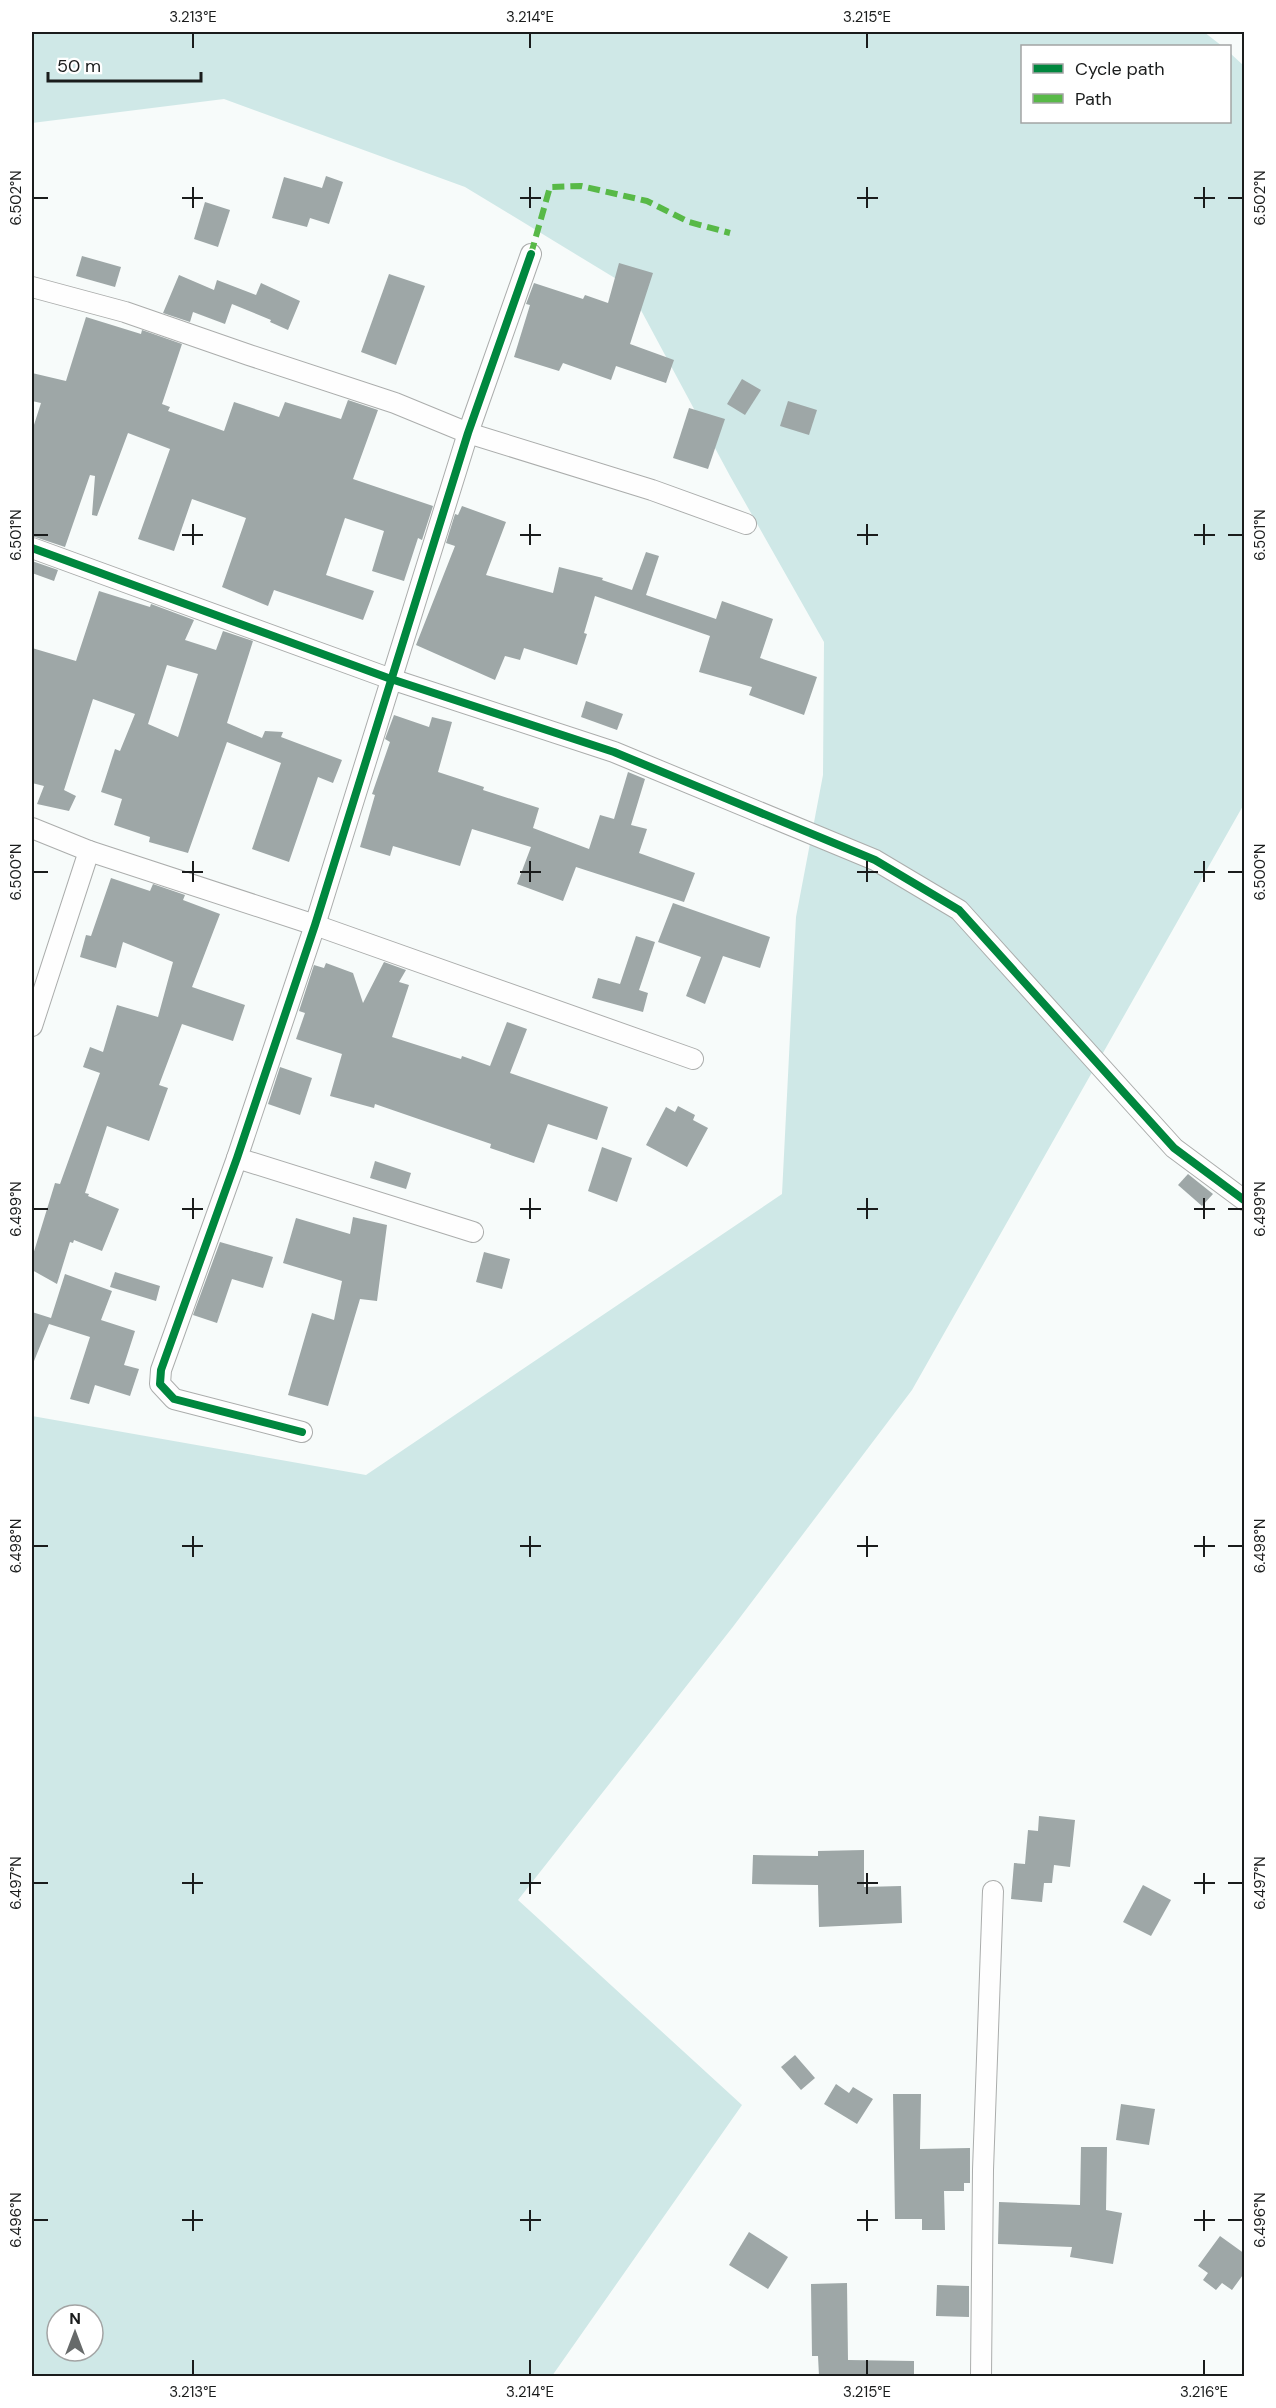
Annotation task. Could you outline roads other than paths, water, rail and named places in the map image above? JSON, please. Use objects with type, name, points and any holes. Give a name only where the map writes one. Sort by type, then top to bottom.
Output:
[{"type":"street","points":[[302,1432],[174,1399],[160,1384],[161,1370],[237,1158],[315,926],[468,433],[531,254]]},
{"type":"street","points":[[32,287],[125,312],[249,356],[395,403],[468,433],[652,490],[746,524]]},
{"type":"street","points":[[32,548],[391,679],[614,752],[875,860],[959,910],[1174,1148],[1245,1200]]},
{"type":"street","points":[[32,828],[89,851],[315,926],[693,1059]]},
{"type":"street","points":[[32,1026],[89,851]]},
{"type":"street","points":[[237,1158],[473,1232]]},
{"type":"street","points":[[981,2376],[983,2170],[993,1891]]}]
